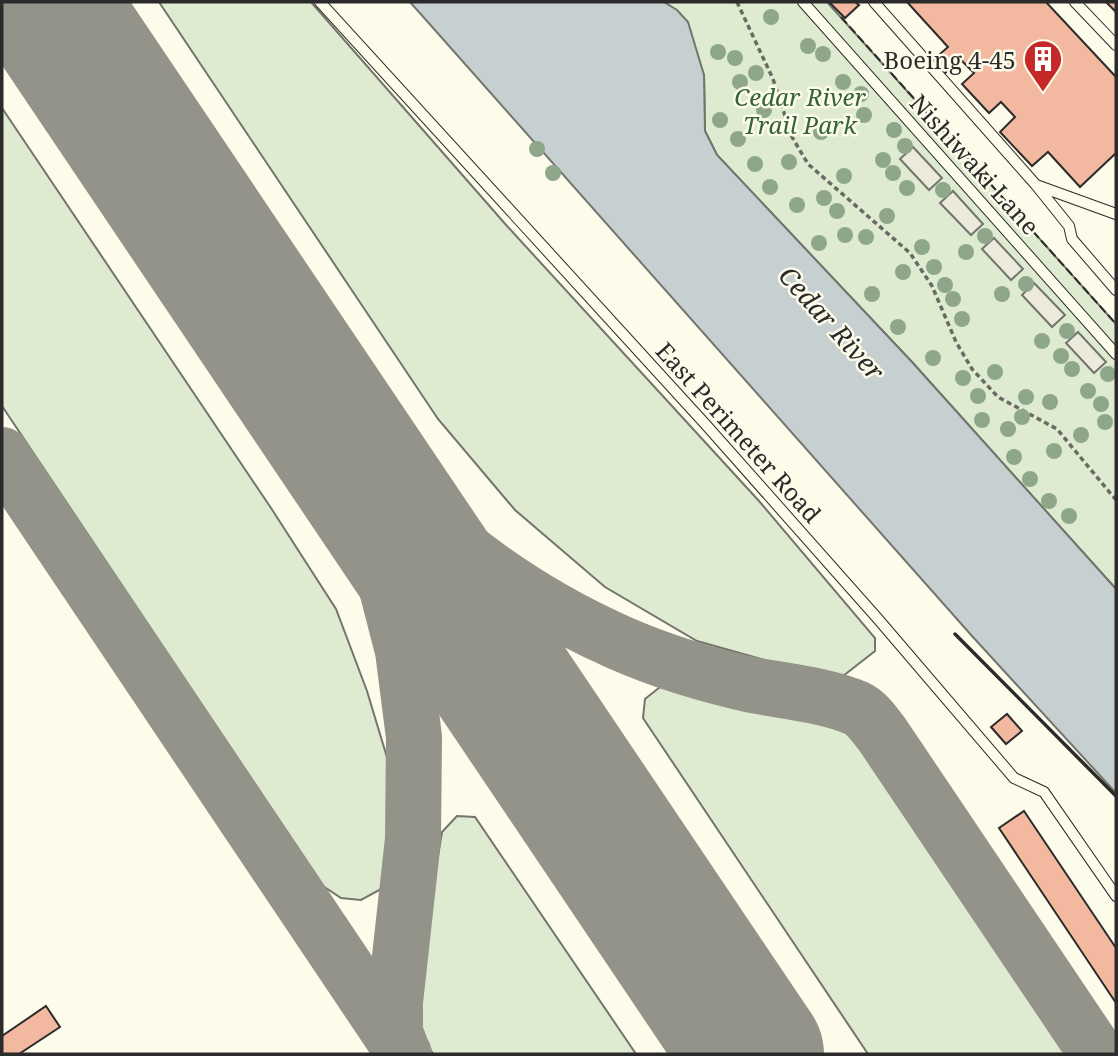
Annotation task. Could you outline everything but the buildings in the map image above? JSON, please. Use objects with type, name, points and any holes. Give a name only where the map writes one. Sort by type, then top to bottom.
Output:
[{"type":"lane","name":"East Perimeter Road","points":[[320,2],[716,436],[1014,778],[1044,792],[1116,896]]},
{"type":"lane","name":"Nishiwaki Lane","points":[[803,2],[1116,354]]},
{"type":"lane","points":[[874,2],[1035,185],[1069,226],[1072,239],[1116,290]]},
{"type":"lane","points":[[1075,2],[1116,45]]},
{"type":"lane","points":[[1035,185],[1116,214]]},
{"type":"path","points":[[737,2],[773,79],[792,137],[808,164],[909,253],[932,286],[956,342],[972,369],[998,397],[1057,429],[1116,500]]},
{"type":"green space","points":[[159,2],[311,2],[507,226],[759,501],[875,638],[875,651],[843,676],[821,676],[697,641],[605,587],[515,510],[438,419]]},
{"type":"green space","name":"Cedar River Trail Park","points":[[664,2],[827,2],[1116,324],[1116,589],[912,362],[717,155],[705,131],[704,75]]},
{"type":"green space","points":[[2,108],[336,609],[367,691],[389,764],[397,829],[393,870],[383,888],[361,900],[341,898],[323,886],[2,406]]},
{"type":"green space","points":[[660,687],[855,729],[876,746],[1080,1054],[868,1054],[643,718],[645,699]]},
{"type":"green space","points":[[457,816],[475,817],[636,1054],[433,1054],[413,1019],[415,993],[442,832]]},
{"type":"shaded area","points":[[913,147],[942,178],[929,190],[900,159]]},
{"type":"shaded area","points":[[953,191],[983,224],[971,235],[940,203]]},
{"type":"shaded area","points":[[994,238],[1023,269],[1011,280],[982,249]]},
{"type":"shaded area","points":[[1034,283],[1065,315],[1052,327],[1022,295]]},
{"type":"shaded area","points":[[1078,332],[1106,362],[1094,373],[1066,343]]},
{"type":"water","name":"Cedar River","points":[[410,2],[664,2],[677,10],[688,22],[704,75],[705,131],[717,155],[912,362],[1116,589],[1116,793],[972,636]]},
{"type":"taxiway","points":[[314,400],[416,508],[452,540],[530,596],[620,643],[684,667],[752,685],[832,700],[864,713],[882,734],[1097,1054]]},
{"type":"taxiway","points":[[332,444],[368,523],[386,585],[403,651],[414,737],[413,839],[395,1002],[395,1032],[401,1048]]},
{"type":"taxiway","points":[[2,455],[404,1054]]},
{"type":"runway","points":[[45,2],[753,1054]]},
{"type":"fence","points":[[841,17],[1116,324]]},
{"type":"wall","points":[[955,634],[1116,796]]},
{"type":"place","name":"Boeing 4-45","points":[[1043,93]]}]
